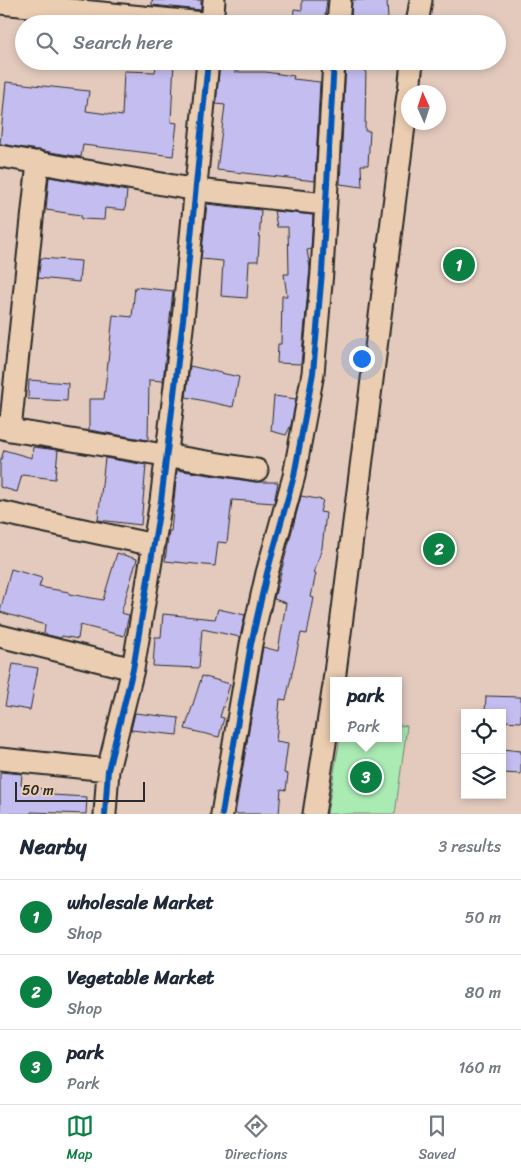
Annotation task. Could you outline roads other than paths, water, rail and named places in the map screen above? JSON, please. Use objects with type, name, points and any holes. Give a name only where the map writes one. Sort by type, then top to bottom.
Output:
[{"type":"street","points":[[213,15],[214,0]]},
{"type":"street","points":[[339,15],[340,0]]},
{"type":"street","points":[[419,15],[421,0]]},
{"type":"street","points":[[0,2],[125,15]]},
{"type":"street","points":[[105,814],[108,770],[133,669],[167,454],[197,190],[207,70]]},
{"type":"street","points":[[222,814],[251,644],[267,573],[294,476],[304,428],[317,331],[333,70]]},
{"type":"street","points":[[410,85],[411,70]]},
{"type":"street","points":[[335,677],[404,130]]},
{"type":"street","points":[[0,156],[197,190],[325,204]]},
{"type":"street","points":[[38,162],[5,428],[257,470]]},
{"type":"street","points":[[0,512],[154,545]]},
{"type":"street","points":[[0,636],[133,669]]},
{"type":"street","points":[[314,814],[330,711]]},
{"type":"street","points":[[0,759],[108,770]]},
{"type":"place","name":"wholesale Market","points":[[459,265]]},
{"type":"place","name":"Vegetable Market","points":[[439,549]]},
{"type":"place","name":"park","points":[[366,777]]}]
